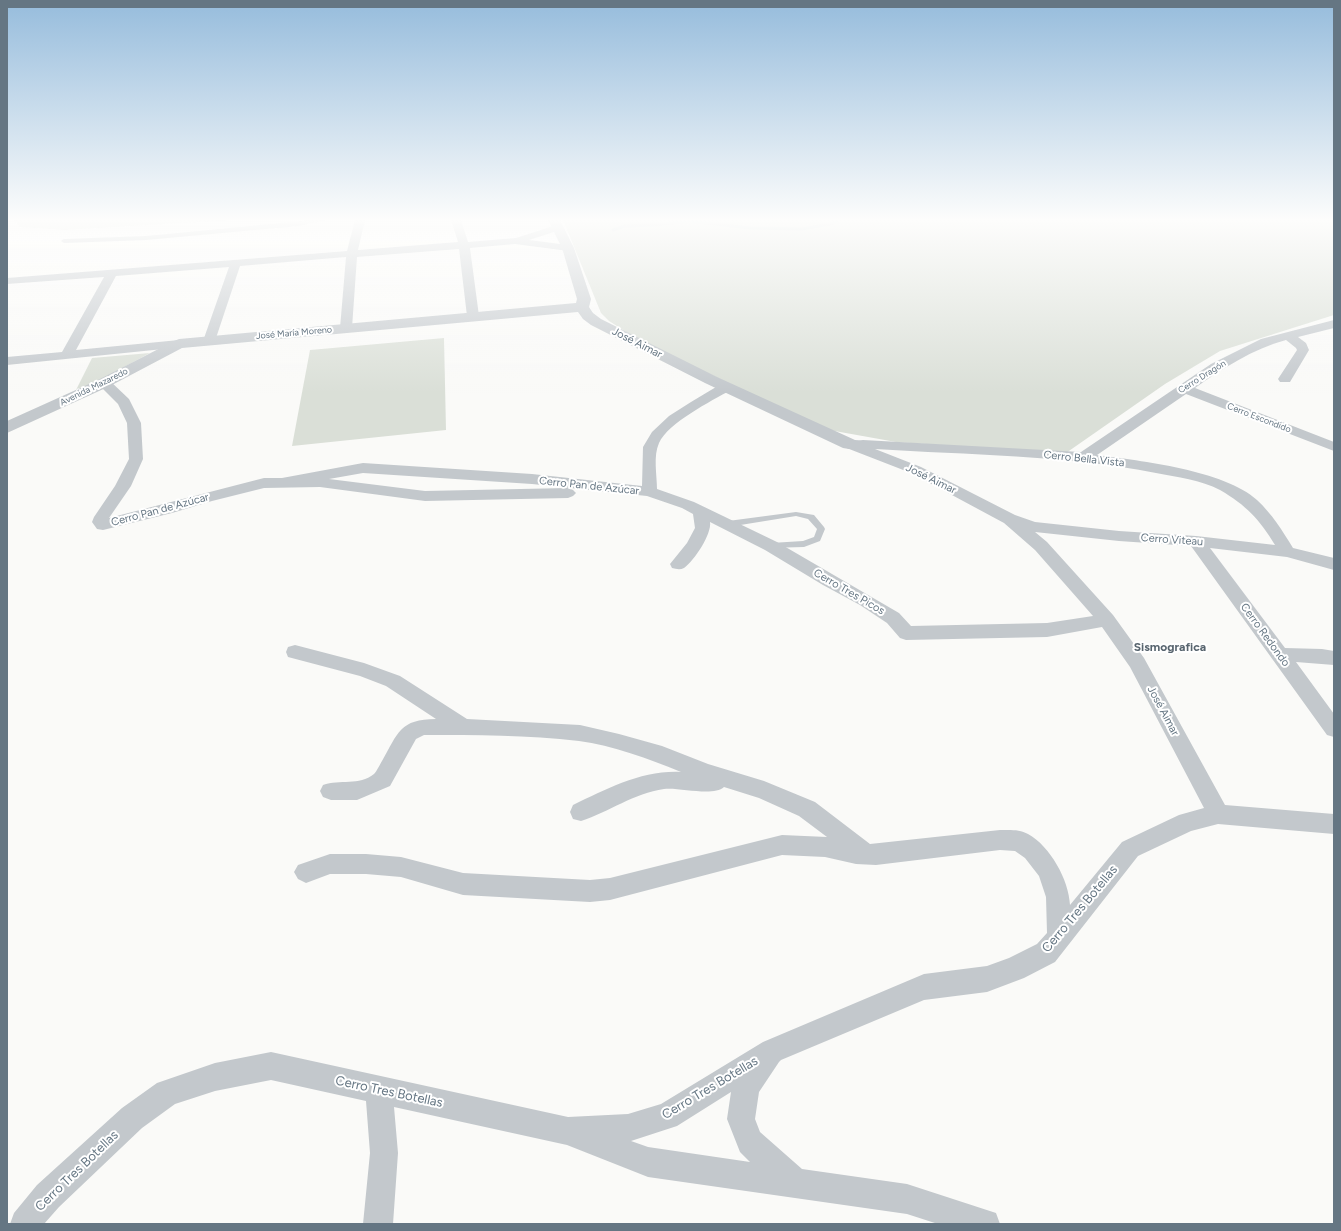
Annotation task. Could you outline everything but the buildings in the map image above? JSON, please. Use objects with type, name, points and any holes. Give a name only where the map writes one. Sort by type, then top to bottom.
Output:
[{"type":"street","points":[[7,281],[54,277]]},
{"type":"street","points":[[67,355],[110,277]]},
{"type":"street","points":[[210,341],[231,277]]},
{"type":"street","points":[[346,328],[350,277]]},
{"type":"street","points":[[468,277],[473,316]]},
{"type":"street","points":[[577,277],[584,300],[582,307]]},
{"type":"street","name":"José María Moreno","points":[[7,361],[473,316],[582,307]]},
{"type":"street","name":"José Aimar","points":[[582,307],[588,316],[596,322],[726,387],[849,444],[916,470],[1010,519],[1041,546],[1107,620],[1137,663],[1218,814]]},
{"type":"street","name":"Cerro Dragón","points":[[1084,458],[1216,367],[1265,342],[1334,324]]},
{"type":"street","points":[[1285,379],[1303,350],[1302,346],[1288,336]]},
{"type":"street","name":"Avenida Mazaredo","points":[[7,428],[104,383],[179,344]]},
{"type":"street","name":"Cerro Pan de Azúcar","points":[[104,383],[124,402],[134,423],[136,459],[123,486],[102,517],[100,522],[103,525],[166,510],[207,497],[264,484],[285,482],[363,468],[532,479],[649,492]]},
{"type":"street","points":[[649,492],[651,444],[659,432],[673,420],[726,387]]},
{"type":"street","name":"Cerro Escondido","points":[[1184,388],[1334,447]]},
{"type":"street","name":"Cerro Bella Vista","points":[[849,444],[1084,458],[1131,464],[1193,476],[1224,486],[1250,502],[1269,522],[1287,552]]},
{"type":"street","name":"Cerro Pan de Azúcar","points":[[285,482],[320,482],[425,496],[649,492]]},
{"type":"street","name":"Cerro Tres Picos","points":[[649,492],[688,504],[701,512],[771,546],[829,581],[873,605],[893,618],[906,633],[1047,630],[1107,620]]},
{"type":"street","points":[[678,564],[694,546],[703,528],[701,512]]},
{"type":"street","name":"Cerro Viteau","points":[[1010,519],[1033,526],[1119,536],[1196,540],[1287,552],[1334,564]]},
{"type":"street","name":"Cerro Redondo","points":[[1196,540],[1334,729]]},
{"type":"street","points":[[295,652],[364,670],[393,681],[464,727]]},
{"type":"street","points":[[1280,655],[1322,656],[1334,658]]},
{"type":"street","points":[[331,791],[357,790],[382,780],[409,733],[422,727],[464,727],[580,733],[619,742],[737,783],[764,790],[807,809],[866,854]]},
{"type":"street","points":[[581,812],[621,792],[664,780],[737,783]]},
{"type":"street","name":"Cerro Tres Botellas","points":[[25,1224],[48,1196],[132,1118],[167,1093],[215,1076],[271,1066],[568,1131],[628,1128],[667,1116],[772,1051],[924,987],[986,979],[1015,969],[1046,953],[1130,849],[1187,822],[1218,814],[1334,824]]},
{"type":"street","points":[[306,872],[330,864],[366,864],[401,867],[463,884],[590,891],[610,889],[782,845],[825,847],[876,855],[1000,840],[1020,842],[1033,851],[1049,871],[1058,897],[1059,937]]},
{"type":"street","points":[[772,1051],[746,1087],[741,1119],[750,1142],[796,1184]]},
{"type":"street","points":[[378,1224],[384,1153],[379,1090]]},
{"type":"street","points":[[568,1131],[648,1162],[907,1199],[985,1224]]},
{"type":"lane","points":[[728,524],[796,514],[811,517],[821,529],[817,539],[804,544],[771,546]]},
{"type":"shaded area","points":[[586,277],[1334,277],[1334,315],[1220,351],[1165,384],[1066,453],[896,442],[829,430],[690,365],[631,335],[609,321],[601,313]]},
{"type":"shaded area","points":[[444,338],[446,430],[292,446],[310,350]]},
{"type":"shaded area","points":[[150,353],[74,394],[92,358]]},
{"type":"district","name":"Sismografica","points":[[1170,647]]}]
